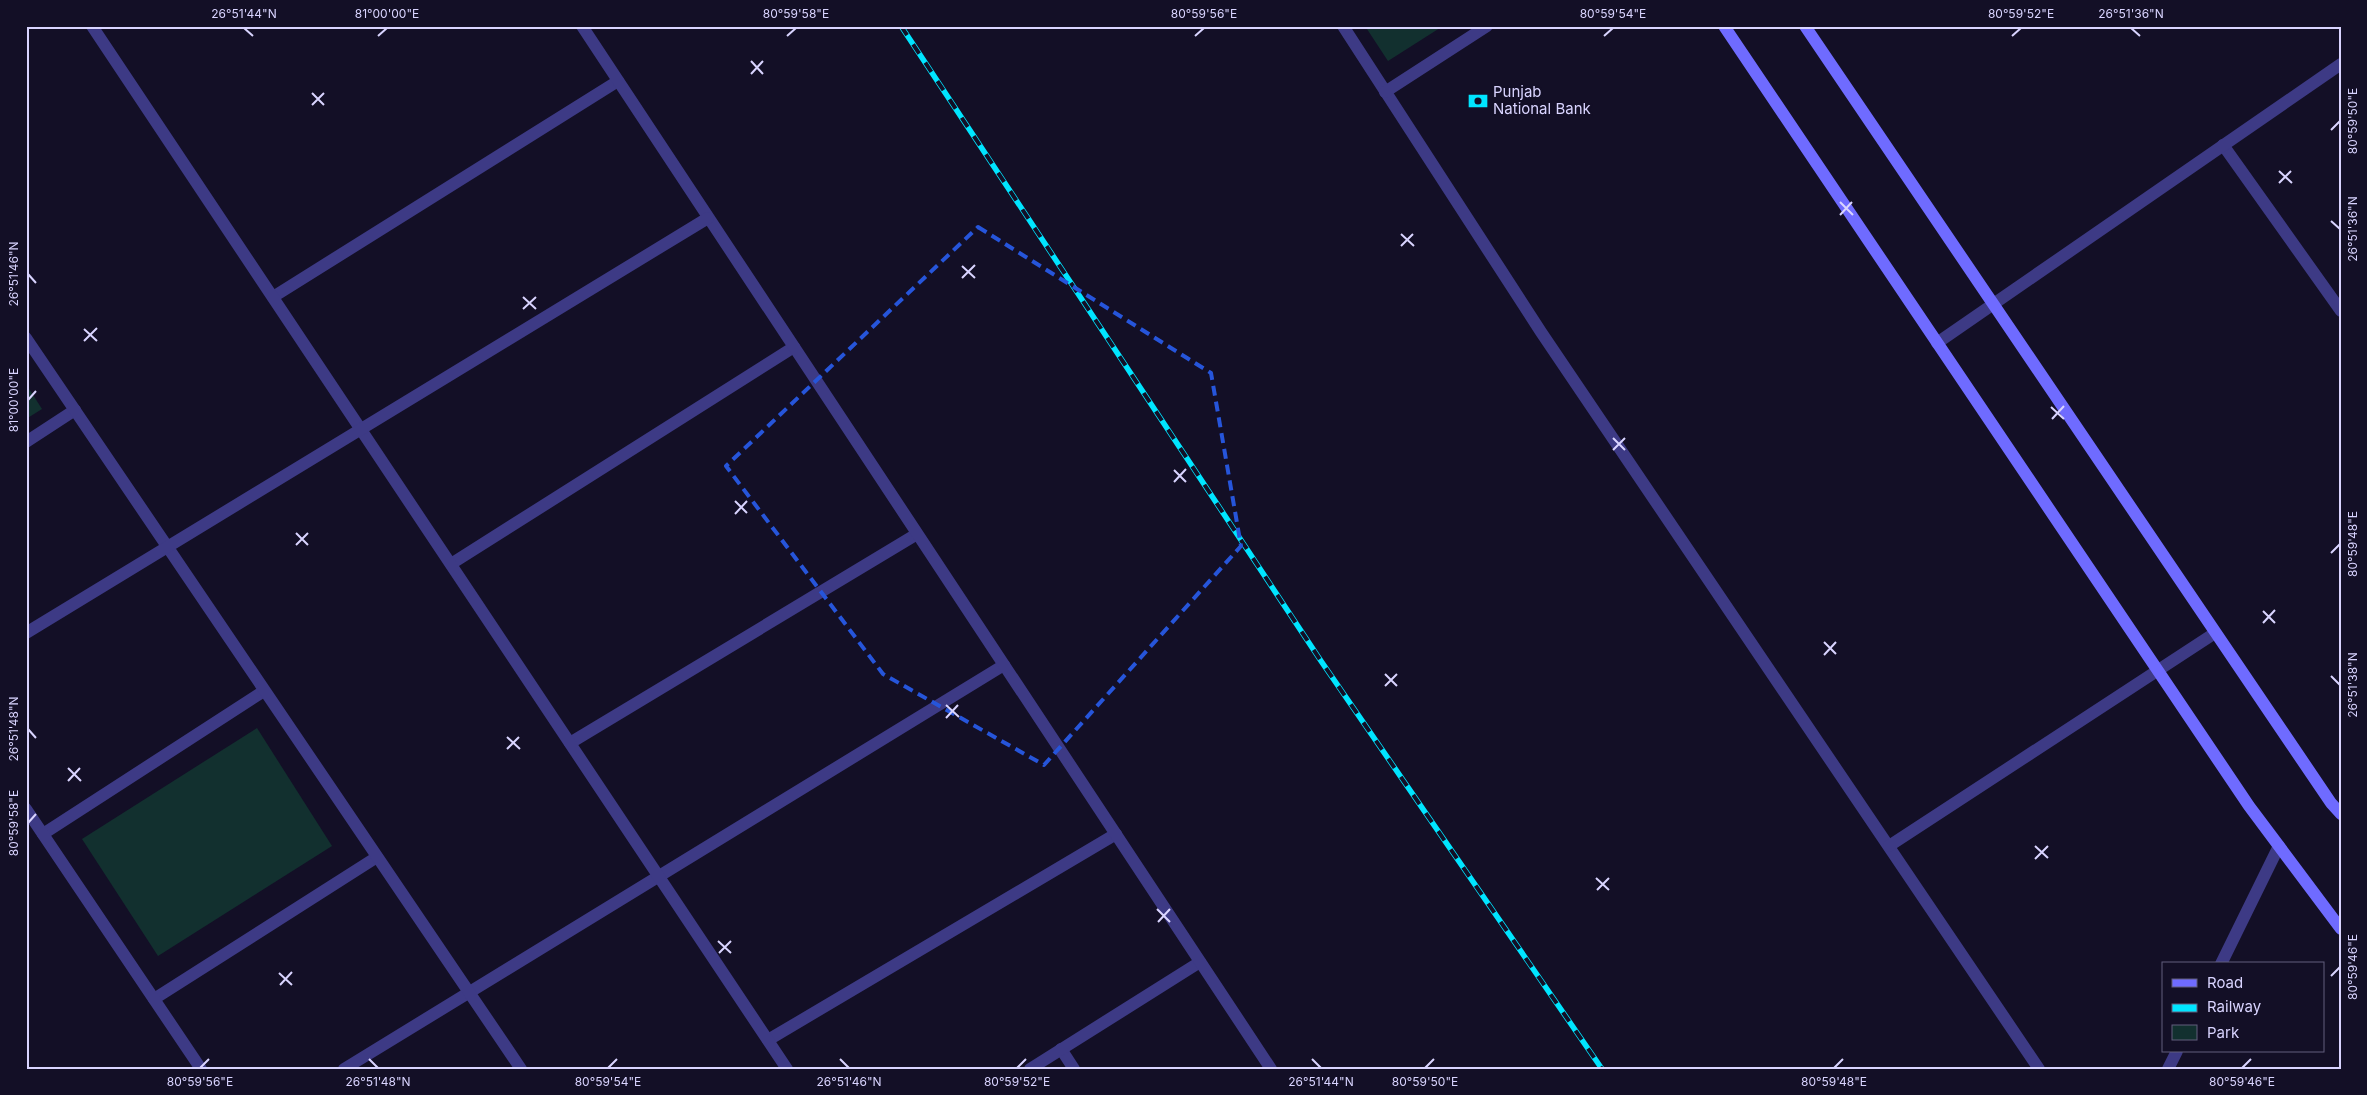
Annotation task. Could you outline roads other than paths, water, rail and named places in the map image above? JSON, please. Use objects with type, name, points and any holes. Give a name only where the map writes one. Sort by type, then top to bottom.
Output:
[{"type":"street","points":[[92,26],[787,1069]]},
{"type":"street","points":[[582,26],[1271,1069]]},
{"type":"street","points":[[1343,26],[1541,332],[2040,1069]]},
{"type":"street","points":[[1386,92],[1487,26]]},
{"type":"street","points":[[1724,26],[2158,671],[2279,846],[2341,929]]},
{"type":"street","points":[[1805,26],[2330,803],[2341,814]]},
{"type":"street","points":[[1937,343],[2341,64]]},
{"type":"street","points":[[273,297],[618,80]]},
{"type":"street","points":[[2223,145],[2341,311]]},
{"type":"street","points":[[26,633],[708,218]]},
{"type":"street","points":[[26,338],[521,1069]]},
{"type":"street","points":[[451,564],[794,347]]},
{"type":"street","points":[[26,442],[75,410]]},
{"type":"street","points":[[570,743],[917,534]]},
{"type":"street","points":[[1889,846],[2215,633]]},
{"type":"street","points":[[344,1069],[468,991],[1004,665]]},
{"type":"street","points":[[43,834],[264,691]]},
{"type":"street","points":[[26,809],[201,1069]]},
{"type":"street","points":[[768,1040],[1116,834]]},
{"type":"street","points":[[2221,962],[2279,846]]},
{"type":"street","points":[[154,999],[377,857]]},
{"type":"street","points":[[1030,1069],[1200,962]]},
{"type":"street","points":[[1061,1049],[1074,1069]]},
{"type":"street","points":[[2168,1069],[2176,1052]]},
{"type":"railway","points":[[901,26],[1321,661],[1602,1069]]},
{"type":"place","name":"Punjab National Bank","points":[[1478,101]]}]
